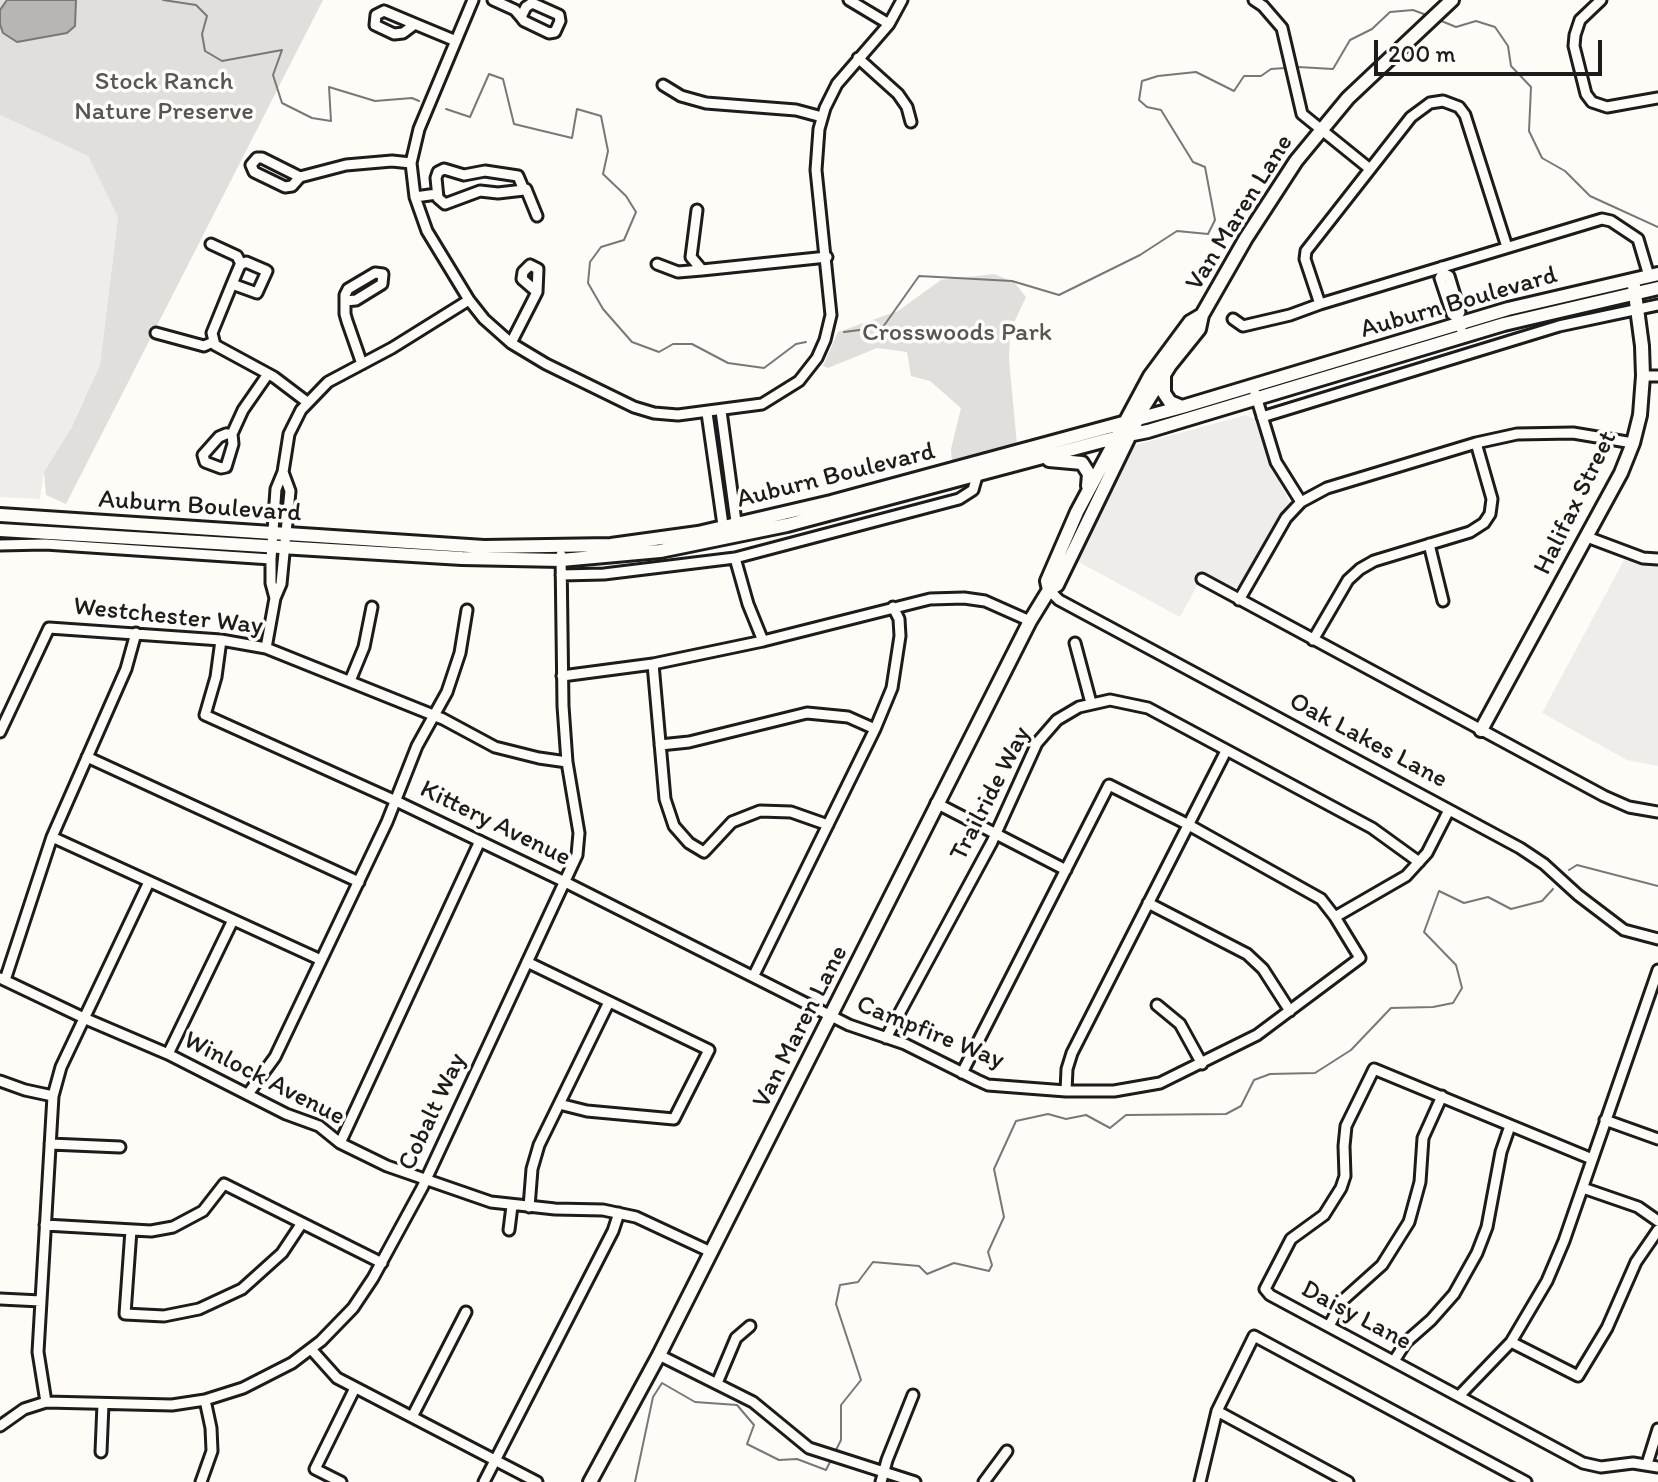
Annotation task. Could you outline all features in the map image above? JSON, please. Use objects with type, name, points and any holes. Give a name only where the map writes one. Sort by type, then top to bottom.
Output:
[{"type":"main road","name":"Van Maren Lane","points":[[1132,420],[1199,329],[1202,315],[1263,210],[1321,129],[1358,88],[1452,0]]},
{"type":"main road","name":"Auburn Boulevard","points":[[0,530],[277,544],[484,547],[561,554],[654,539],[730,532],[977,476],[1256,400],[1508,309],[1634,285],[1653,275]]},
{"type":"main road","name":"Auburn Boulevard","points":[[1634,285],[1658,288]]},
{"type":"main road","name":"Halifax Street","points":[[1481,730],[1621,473],[1633,443],[1640,415],[1643,376],[1634,285]]},
{"type":"main road","name":"Van Maren Lane","points":[[590,1482],[659,1355],[1030,621],[1049,590],[1057,585],[1150,376],[1190,322],[1202,315]]},
{"type":"main road","name":"Auburn Boulevard","points":[[730,532],[1182,407],[1460,326]]},
{"type":"main road","points":[[1164,375],[1164,393],[1170,402],[1182,407]]},
{"type":"main road","name":"Van Maren Lane","points":[[1049,590],[1047,581],[1086,493],[1124,436]]},
{"type":"main road","points":[[1038,460],[1082,463],[1089,474],[1086,493]]},
{"type":"main road","points":[[1074,549],[1071,541],[1080,517],[1077,512]]},
{"type":"main road","name":"Auburn Boulevard","points":[[0,515],[277,544]]},
{"type":"street","points":[[473,0],[419,129],[411,163],[415,197],[427,231],[469,300],[484,319],[511,343],[546,364],[645,411],[667,415],[721,411],[770,400],[799,381],[822,349],[831,315],[816,170],[822,117],[837,84],[889,24],[902,0]]},
{"type":"street","points":[[493,0],[515,10],[521,17]]},
{"type":"street","points":[[849,0],[889,24]]},
{"type":"street","points":[[1254,0],[1282,28],[1302,114],[1370,169]]},
{"type":"street","points":[[1601,0],[1580,20],[1575,35],[1574,46],[1586,94],[1592,102],[1607,107],[1658,98]]},
{"type":"street","points":[[415,24],[456,41]]},
{"type":"street","points":[[858,58],[898,94],[907,107],[911,122]]},
{"type":"street","points":[[663,85],[681,96],[706,103],[796,110],[822,117]]},
{"type":"street","points":[[1320,304],[1305,259],[1306,251],[1422,107],[1443,101],[1459,107],[1465,115],[1507,247]]},
{"type":"street","points":[[300,177],[262,158],[252,162],[254,172],[285,187],[292,186],[300,177],[346,165],[392,161],[411,163]]},
{"type":"street","points":[[524,190],[498,193],[480,191],[445,204],[437,194],[436,175],[444,169],[459,175],[485,171],[518,176],[537,216]]},
{"type":"street","points":[[415,197],[437,194]]},
{"type":"street","points":[[697,210],[691,257],[702,270]]},
{"type":"street","points":[[1233,319],[1234,323],[1243,326],[1301,312],[1602,219],[1611,221],[1638,239],[1653,275]]},
{"type":"street","points":[[211,244],[237,256],[241,264]]},
{"type":"street","points":[[657,264],[678,272],[827,257]]},
{"type":"street","points":[[232,284],[257,293],[267,271],[246,262],[241,264],[232,284],[212,333],[213,342],[218,349],[268,374],[307,402]]},
{"type":"street","points":[[1442,270],[1449,276],[1460,312],[1460,326]]},
{"type":"street","points":[[511,343],[537,292]]},
{"type":"street","points":[[275,598],[271,583],[290,491],[283,472],[289,434],[307,402],[328,382],[469,300]]},
{"type":"street","points":[[345,301],[347,321],[362,364]]},
{"type":"street","points":[[1262,417],[1544,330],[1658,305]]},
{"type":"street","points":[[156,333],[204,346],[213,342]]},
{"type":"street","points":[[232,434],[243,410],[268,374]]},
{"type":"street","points":[[1643,376],[1658,376]]},
{"type":"street","points":[[1254,386],[1276,462],[1301,502]]},
{"type":"street","points":[[721,411],[730,532]]},
{"type":"street","points":[[707,413],[730,532]]},
{"type":"street","points":[[1239,600],[1282,523],[1301,502],[1327,488],[1476,443],[1517,434],[1554,433],[1633,443]]},
{"type":"street","points":[[1313,640],[1342,590],[1360,569],[1374,561],[1475,530],[1490,514],[1491,493],[1476,443]]},
{"type":"street","points":[[561,575],[604,574],[735,558],[959,499],[973,490],[977,476]]},
{"type":"street","points":[[1587,537],[1643,558],[1658,559]]},
{"type":"street","points":[[0,545],[277,544]]},
{"type":"street","points":[[266,648],[275,598],[281,584],[277,544]]},
{"type":"street","points":[[1429,544],[1443,601]]},
{"type":"street","name":"Cobalt Way","points":[[0,1426],[24,1409],[46,1402],[153,1406],[205,1400],[260,1381],[311,1349],[353,1308],[382,1263],[426,1180],[565,882],[579,844],[567,762],[562,676],[561,554]]},
{"type":"street","points":[[735,558],[763,641]]},
{"type":"street","points":[[1202,579],[1616,802],[1658,812]]},
{"type":"street","name":"Oak Lakes Lane","points":[[1049,590],[1059,600],[1520,848],[1624,930],[1658,939]]},
{"type":"street","points":[[562,676],[653,664],[763,641],[930,599],[985,601],[1030,621]]},
{"type":"street","points":[[350,681],[368,632],[372,607]]},
{"type":"street","points":[[754,975],[875,729],[897,671],[899,619],[893,607]]},
{"type":"street","points":[[248,1094],[275,1057],[396,801],[417,746],[454,673],[467,610]]},
{"type":"street","name":"Westchester Way","points":[[0,732],[49,628],[221,640],[266,648],[434,716],[495,747],[567,762]]},
{"type":"street","points":[[3,979],[52,837],[126,669],[136,633]]},
{"type":"street","name":"Kittery Avenue","points":[[221,640],[216,677],[205,715],[565,882],[754,975],[831,1017]]},
{"type":"street","points":[[1075,643],[1091,703]]},
{"type":"street","points":[[653,664],[665,799],[671,821],[689,843],[704,852],[732,822],[760,811],[791,812],[828,825]]},
{"type":"street","name":"Trailride Way","points":[[886,1038],[996,835],[1037,743],[1057,720],[1091,703],[1110,700],[1136,704],[1372,828],[1419,862]]},
{"type":"street","points":[[660,745],[689,742],[807,713],[848,717],[875,729]]},
{"type":"street","points":[[1066,1091],[1067,1069],[1072,1053],[1226,751]]},
{"type":"street","points":[[87,757],[359,882]]},
{"type":"street","points":[[962,1073],[1109,785],[1304,887],[1321,899],[1335,917],[1406,876],[1427,853],[1449,810]]},
{"type":"street","points":[[936,803],[1066,870]]},
{"type":"street","points":[[52,837],[321,960]]},
{"type":"street","points":[[340,1143],[480,841]]},
{"type":"street","points":[[46,1402],[39,1365],[53,1096],[61,1067],[149,882]]},
{"type":"street","points":[[1148,903],[1247,954],[1263,969],[1290,1011]]},
{"type":"street","name":"Campfire Way","points":[[831,1017],[905,1044],[962,1073],[1000,1087],[1066,1091],[1114,1091],[1144,1087],[1246,1042],[1360,958],[1335,917]]},
{"type":"street","points":[[168,1054],[233,920]]},
{"type":"street","points":[[527,962],[709,1050],[674,1119],[587,1111],[559,1104]]},
{"type":"street","points":[[1459,1396],[1511,1342],[1547,1281],[1657,978]]},
{"type":"street","name":"Winlock Avenue","points":[[3,979],[168,1054],[286,1114],[319,1126],[340,1143],[387,1166],[473,1198],[512,1206],[619,1213],[658,1225],[711,1252]]},
{"type":"street","points":[[529,1207],[535,1157],[609,1002]]},
{"type":"street","points":[[1157,1005],[1180,1024],[1202,1064]]},
{"type":"street","name":"Daisy Lane","points":[[1592,1159],[1377,1068],[1372,1071],[1346,1126],[1345,1176],[1341,1188],[1324,1215],[1291,1239],[1265,1289],[1270,1295],[1583,1463],[1601,1467],[1622,1463],[1658,1467]]},
{"type":"street","points":[[0,1081],[53,1096]]},
{"type":"street","points":[[1329,1326],[1343,1300],[1382,1265],[1400,1241],[1409,1222],[1420,1182],[1423,1138],[1442,1096]]},
{"type":"street","points":[[1605,1120],[1658,1139]]},
{"type":"street","points":[[1394,1361],[1406,1342],[1454,1294],[1474,1261],[1487,1227],[1501,1152],[1510,1126]]},
{"type":"street","points":[[50,1144],[120,1147]]},
{"type":"street","points":[[45,1225],[162,1230],[184,1223],[212,1203],[224,1184],[382,1263]]},
{"type":"street","points":[[1583,1188],[1638,1207],[1658,1221]]},
{"type":"street","points":[[509,1230],[512,1206]]},
{"type":"street","points":[[484,1482],[613,1231],[619,1213]]},
{"type":"street","points":[[131,1230],[125,1314],[155,1316],[199,1309],[242,1289],[276,1260],[302,1223]]},
{"type":"street","points":[[1511,1342],[1578,1376],[1607,1328],[1636,1262],[1658,1230]]},
{"type":"street","points":[[0,1299],[41,1301]]},
{"type":"street","points":[[412,1417],[466,1312]]},
{"type":"street","points":[[717,1383],[736,1338],[750,1326]]},
{"type":"street","points":[[1200,1482],[1217,1411],[1254,1336],[1526,1482]]},
{"type":"street","points":[[311,1349],[332,1375],[537,1482]]},
{"type":"street","points":[[659,1355],[753,1402],[797,1441],[882,1477],[915,1482]]},
{"type":"street","points":[[341,1482],[315,1469],[355,1388]]},
{"type":"street","points":[[882,1477],[913,1395]]},
{"type":"street","points":[[201,1482],[212,1451],[205,1400]]},
{"type":"street","points":[[101,1452],[103,1404]]},
{"type":"street","points":[[1217,1411],[1348,1482]]},
{"type":"street","points":[[1647,1464],[1658,1429]]},
{"type":"street","points":[[984,1482],[1007,1451]]},
{"type":"shaded area","points":[[7,0],[76,0],[75,26],[67,33],[17,42],[3,33],[0,24],[0,10]]},
{"type":"shaded area","points":[[0,115],[88,156],[118,217],[100,365],[69,431],[44,472],[40,499],[0,497]]},
{"type":"shaded area","points":[[1246,415],[1255,420],[1266,455],[1290,503],[1270,532],[1241,586],[1232,588],[1204,573],[1180,617],[1075,560],[1132,446]]},
{"type":"shaded area","points":[[1624,560],[1658,566],[1658,766],[1627,760],[1542,713]]},
{"type":"green space","name":"Stock Ranch Nature Preserve","points":[[0,0],[323,0],[66,504],[46,495],[44,472],[71,428],[100,365],[118,217],[88,156],[0,115]]},
{"type":"green space","name":"Crosswoods Park","points":[[994,274],[1014,282],[1026,297],[1010,331],[1009,360],[1017,445],[952,463],[951,449],[961,408],[930,381],[911,376],[907,352],[877,348],[828,368],[823,366],[838,332],[898,311],[941,280]]},
{"type":"waterway","points":[[163,0],[196,5],[207,16],[202,34],[205,51],[222,61],[282,50],[273,75],[282,103],[312,118],[331,121],[329,87],[375,101],[412,98],[419,101]]},
{"type":"waterway","points":[[1298,67],[1333,69],[1350,40],[1372,29],[1390,12],[1413,10],[1429,16]]},
{"type":"waterway","points":[[1439,20],[1456,27],[1476,21],[1495,27],[1508,46],[1511,66],[1531,87],[1529,131],[1542,158],[1565,171],[1590,196],[1658,227]]},
{"type":"waterway","points":[[844,332],[883,327],[919,276],[1012,281],[1059,295],[1140,255],[1177,231],[1208,234],[1215,220],[1205,167],[1193,162],[1161,110],[1147,107],[1139,100],[1142,81],[1196,72],[1234,91],[1244,76],[1261,76],[1271,69],[1285,68]]},
{"type":"waterway","points":[[446,109],[470,117],[489,74],[503,79],[514,124],[572,138],[577,109],[601,116],[608,151],[603,174],[626,196],[636,212],[624,240],[601,247],[590,262],[588,283],[603,309],[632,342],[659,352],[673,344],[692,344],[728,363],[764,368],[796,344],[806,342]]},
{"type":"waterway","points":[[1569,870],[1577,865],[1658,886]]},
{"type":"waterway","points":[[835,1452],[841,1440],[841,1405],[861,1380],[836,1304],[840,1285],[858,1282],[873,1262],[919,1266],[927,1274],[954,1263],[989,1271],[992,1265],[988,1252],[1004,1217],[994,1169],[1016,1121],[1048,1114],[1066,1119],[1086,1115],[1110,1128],[1126,1115],[1226,1114],[1241,1106],[1254,1080],[1270,1074],[1315,1073],[1351,1050],[1391,1008],[1453,1003],[1462,988],[1456,965],[1424,932],[1439,891],[1464,903],[1488,897],[1511,909],[1542,901],[1553,889]]},
{"type":"waterway","points":[[635,1482],[653,1397],[662,1383],[695,1402],[737,1405],[754,1425],[747,1444],[779,1460],[797,1459],[826,1470],[832,1458]]}]
